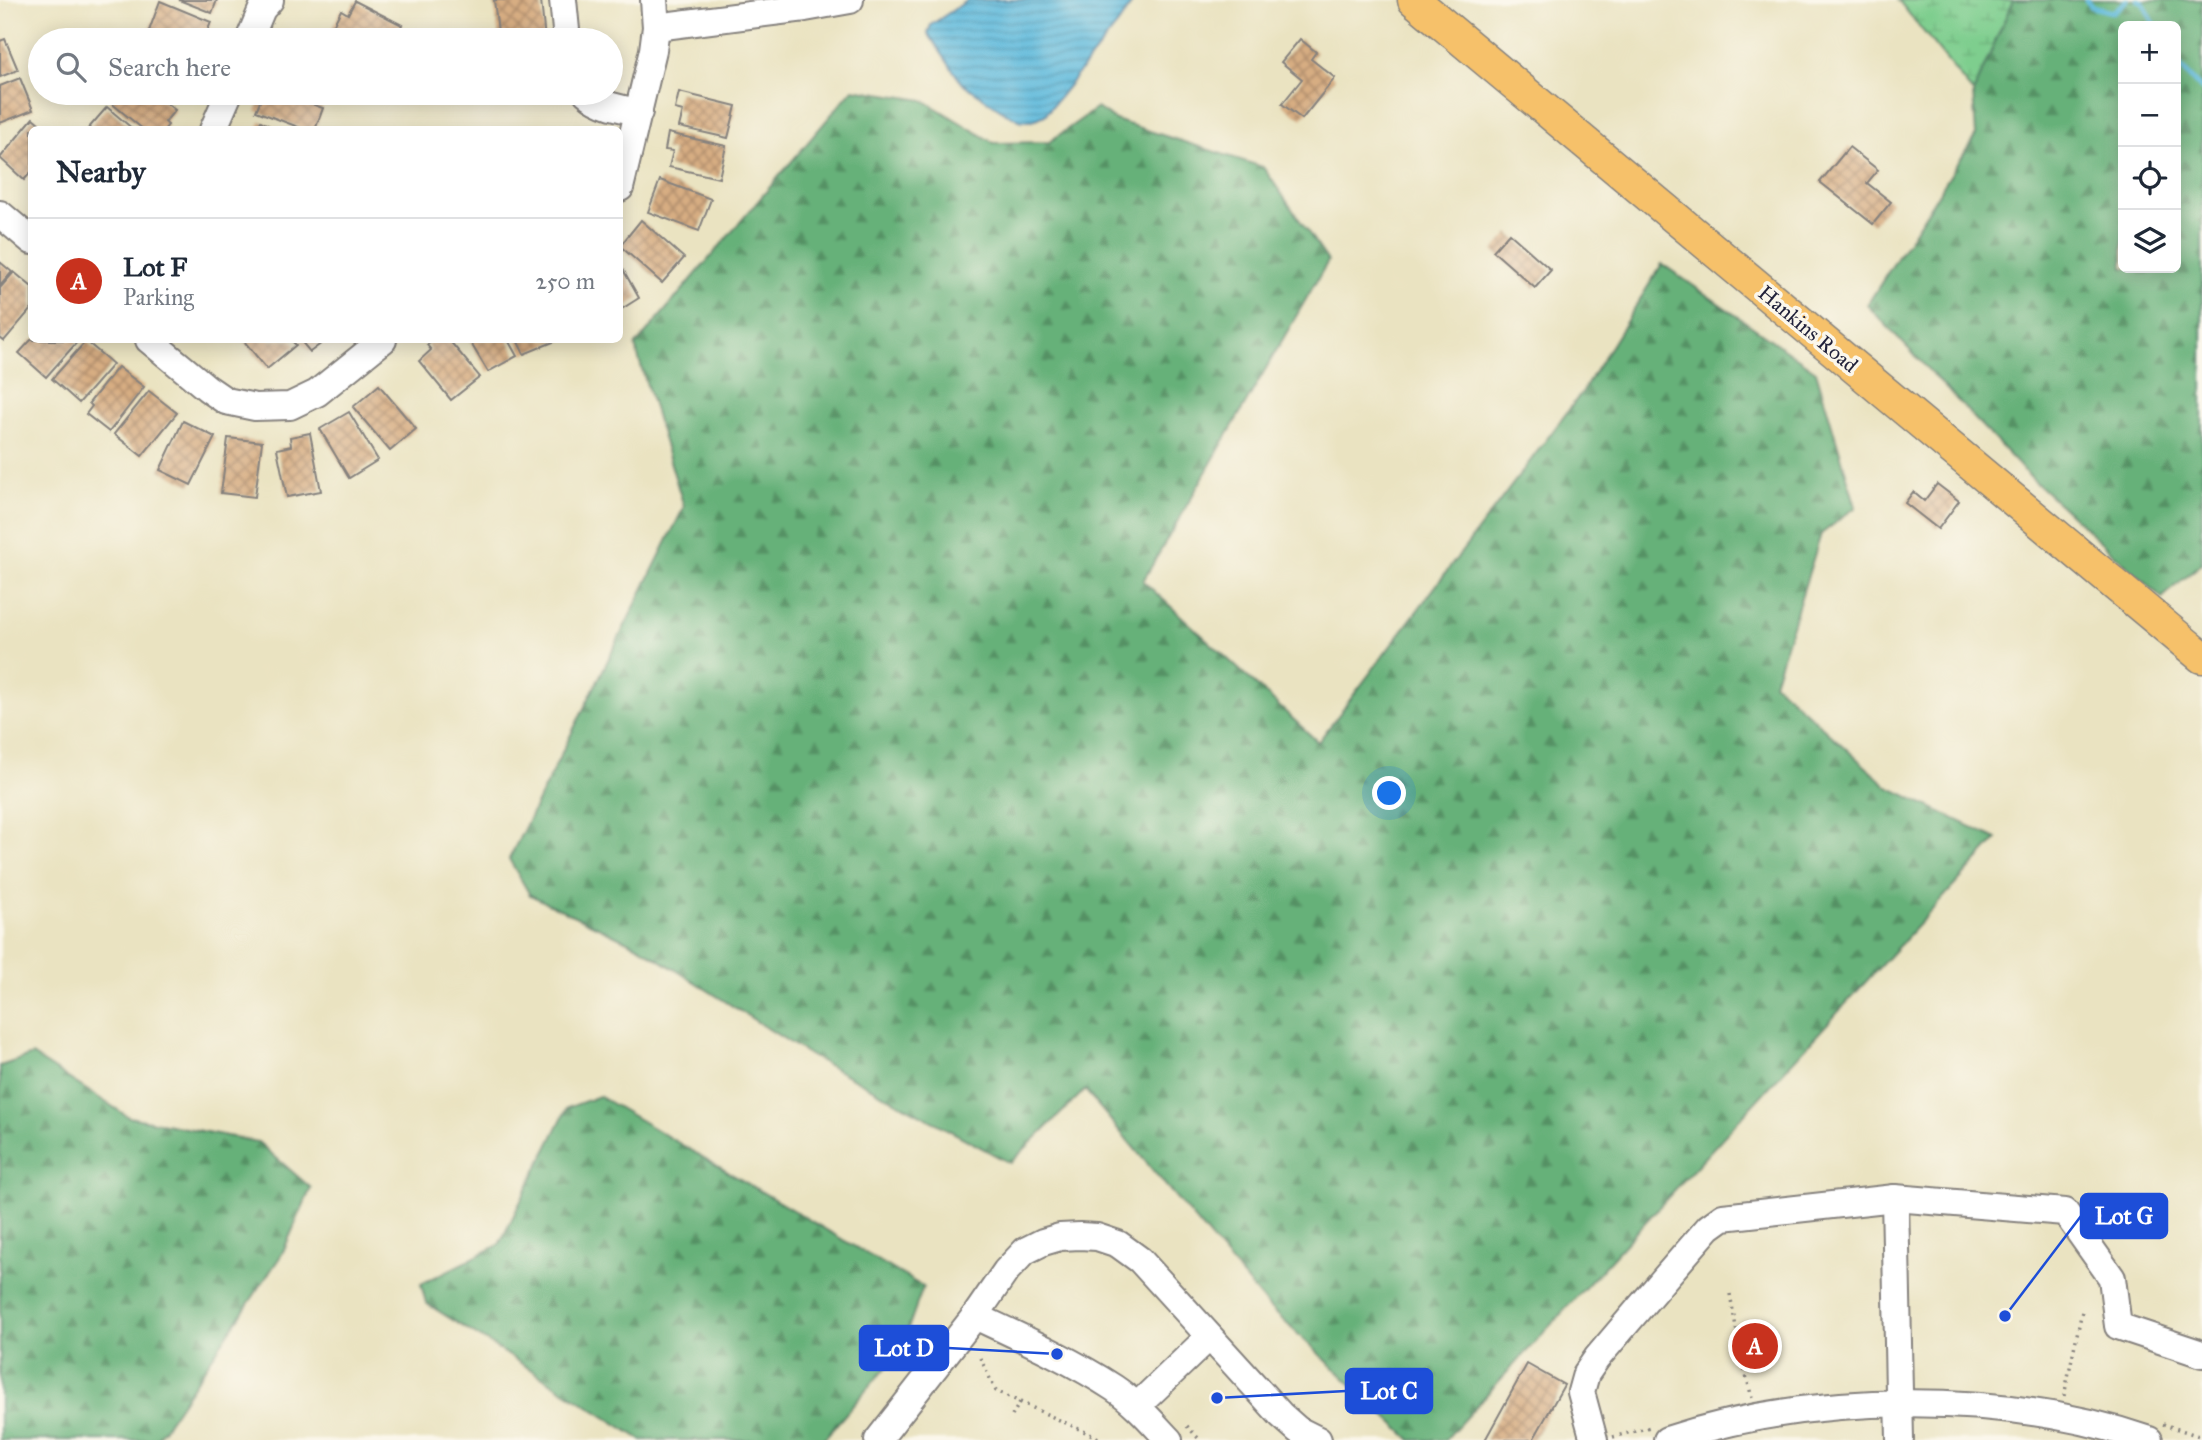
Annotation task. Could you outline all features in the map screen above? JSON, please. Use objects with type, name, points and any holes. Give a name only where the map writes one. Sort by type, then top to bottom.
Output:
[{"type":"main road","name":"Hankins Road","points":[[1414,0],[2202,657]]},
{"type":"street","points":[[254,28],[262,9],[270,0]]},
{"type":"street","points":[[563,0],[566,28]]},
{"type":"street","points":[[623,176],[653,50],[656,27],[654,0]]},
{"type":"street","points":[[656,27],[806,9],[850,0]]},
{"type":"street","points":[[215,126],[224,105]]},
{"type":"street","points":[[611,105],[639,112]]},
{"type":"street","points":[[0,214],[28,238]]},
{"type":"street","points":[[153,343],[226,401],[255,407],[290,406],[317,393],[379,343]]},
{"type":"street","points":[[1594,1440],[1581,1392],[1586,1374],[1709,1227],[1723,1217],[1895,1198],[2065,1212],[2112,1278],[2118,1326],[2202,1354]]},
{"type":"street","points":[[1895,1198],[1900,1440]]},
{"type":"street","points":[[878,1440],[975,1316],[1006,1271],[1025,1251],[1051,1240],[1080,1236],[1097,1237],[1118,1244],[1140,1260],[1282,1415],[1298,1430],[1318,1440]]},
{"type":"street","points":[[975,1316],[1115,1389],[1175,1429]]},
{"type":"street","points":[[1137,1406],[1209,1337]]},
{"type":"street","points":[[1667,1440],[1757,1417],[1822,1408],[1899,1402],[1970,1405],[2044,1414],[2094,1424],[2149,1440]]},
{"type":"path","points":[[1730,1294],[1752,1398]]},
{"type":"path","points":[[2064,1398],[2082,1311]]},
{"type":"path","points":[[980,1358],[996,1391],[1103,1440]]},
{"type":"path","points":[[1012,1416],[1020,1402]]},
{"type":"path","points":[[1175,1429],[1200,1440]]},
{"type":"green space","points":[[1898,0],[2013,0],[1973,93]]},
{"type":"green space","points":[[2013,0],[2202,0],[2202,563],[2162,598],[2031,478],[1867,305],[1976,135],[1973,93]]},
{"type":"green space","points":[[853,89],[923,100],[994,143],[1049,142],[1097,108],[1115,120],[1263,167],[1328,261],[1143,581],[1318,742],[1583,391],[1662,264],[1816,371],[1856,507],[1821,534],[1774,683],[1888,787],[1997,839],[1445,1440],[1411,1440],[1266,1304],[1085,1090],[1010,1163],[811,1056],[638,946],[530,895],[509,859],[684,507],[635,346]]},
{"type":"green space","points":[[32,1055],[129,1117],[258,1142],[311,1188],[282,1254],[156,1440],[0,1440],[0,1066]]},
{"type":"green space","points":[[599,1096],[923,1287],[900,1351],[823,1440],[642,1440],[426,1303],[421,1284],[499,1245],[567,1108]]},
{"type":"water","points":[[968,0],[1134,0],[1045,115],[1032,121],[1021,121],[961,82],[928,33],[931,25]]},
{"type":"building","points":[[179,0],[217,0],[212,13]]},
{"type":"building","points":[[494,0],[541,0],[544,28],[498,28]]},
{"type":"building","points":[[160,1],[211,22],[209,28],[150,28]]},
{"type":"building","points":[[355,1],[402,25],[400,28],[332,28],[341,10],[348,14]]},
{"type":"building","points":[[5,39],[18,70],[0,77],[0,41]]},
{"type":"building","points":[[1300,39],[1316,52],[1311,59],[1335,78],[1302,119],[1282,104],[1302,79],[1281,62]]},
{"type":"building","points":[[20,78],[28,105],[33,110],[0,123],[0,86]]},
{"type":"building","points":[[679,92],[736,106],[728,138],[679,127],[683,111],[675,109]]},
{"type":"building","points":[[114,105],[169,105],[175,110],[165,122],[167,126],[139,126]]},
{"type":"building","points":[[258,105],[314,105],[323,108],[316,126],[295,126],[256,111]]},
{"type":"building","points":[[107,107],[129,126],[90,126]]},
{"type":"building","points":[[33,118],[42,126],[28,126],[28,176],[24,180],[0,158]]},
{"type":"building","points":[[668,133],[726,146],[719,178],[669,167],[673,151],[665,150]]},
{"type":"building","points":[[1849,147],[1878,170],[1867,183],[1891,202],[1873,224],[1820,182]]},
{"type":"building","points":[[660,180],[711,199],[699,231],[648,212]]},
{"type":"building","points":[[641,220],[684,258],[662,283],[623,249],[623,242]]},
{"type":"building","points":[[1509,233],[1551,270],[1535,288],[1493,251]]},
{"type":"building","points":[[0,262],[12,272],[0,286]]},
{"type":"building","points":[[623,269],[639,298],[623,308]]},
{"type":"building","points":[[14,272],[28,284],[28,313],[4,341],[0,338],[0,288]]},
{"type":"building","points":[[28,343],[76,343],[46,377],[19,353]]},
{"type":"building","points":[[84,343],[88,343],[113,364],[79,403],[52,379]]},
{"type":"building","points":[[245,343],[296,345],[267,369]]},
{"type":"building","points":[[302,343],[322,343],[310,352]]},
{"type":"building","points":[[452,343],[480,377],[451,400],[419,361],[431,350],[427,345]]},
{"type":"building","points":[[471,343],[510,343],[517,356],[488,372]]},
{"type":"building","points":[[518,343],[551,343],[524,354]]},
{"type":"building","points":[[118,367],[144,387],[109,432],[86,414],[92,406],[89,403]]},
{"type":"building","points":[[379,385],[416,429],[390,451],[353,407]]},
{"type":"building","points":[[149,391],[177,413],[142,456],[114,434]]},
{"type":"building","points":[[349,412],[378,460],[349,478],[320,429]]},
{"type":"building","points":[[183,421],[215,437],[191,485],[160,470]]},
{"type":"building","points":[[310,433],[321,491],[287,497],[277,449],[291,446],[290,437]]},
{"type":"building","points":[[228,438],[262,442],[255,497],[221,493]]},
{"type":"building","points":[[1937,484],[1959,501],[1938,529],[1905,503],[1913,492],[1924,501]]},
{"type":"building","points":[[1527,1364],[1564,1385],[1533,1440],[1485,1440]]},
{"type":"waterway","points":[[2086,0],[2092,7],[2113,12],[2127,0]]},
{"type":"waterway","points":[[2138,0],[2143,2],[2152,21]]},
{"type":"waterway","points":[[2181,67],[2202,90]]},
{"type":"place","name":"Lot G","points":[[2005,1316]]},
{"type":"place","name":"Lot F","points":[[1755,1346]]},
{"type":"place","name":"Lot D","points":[[1057,1354]]},
{"type":"place","name":"Lot C","points":[[1217,1398]]}]
